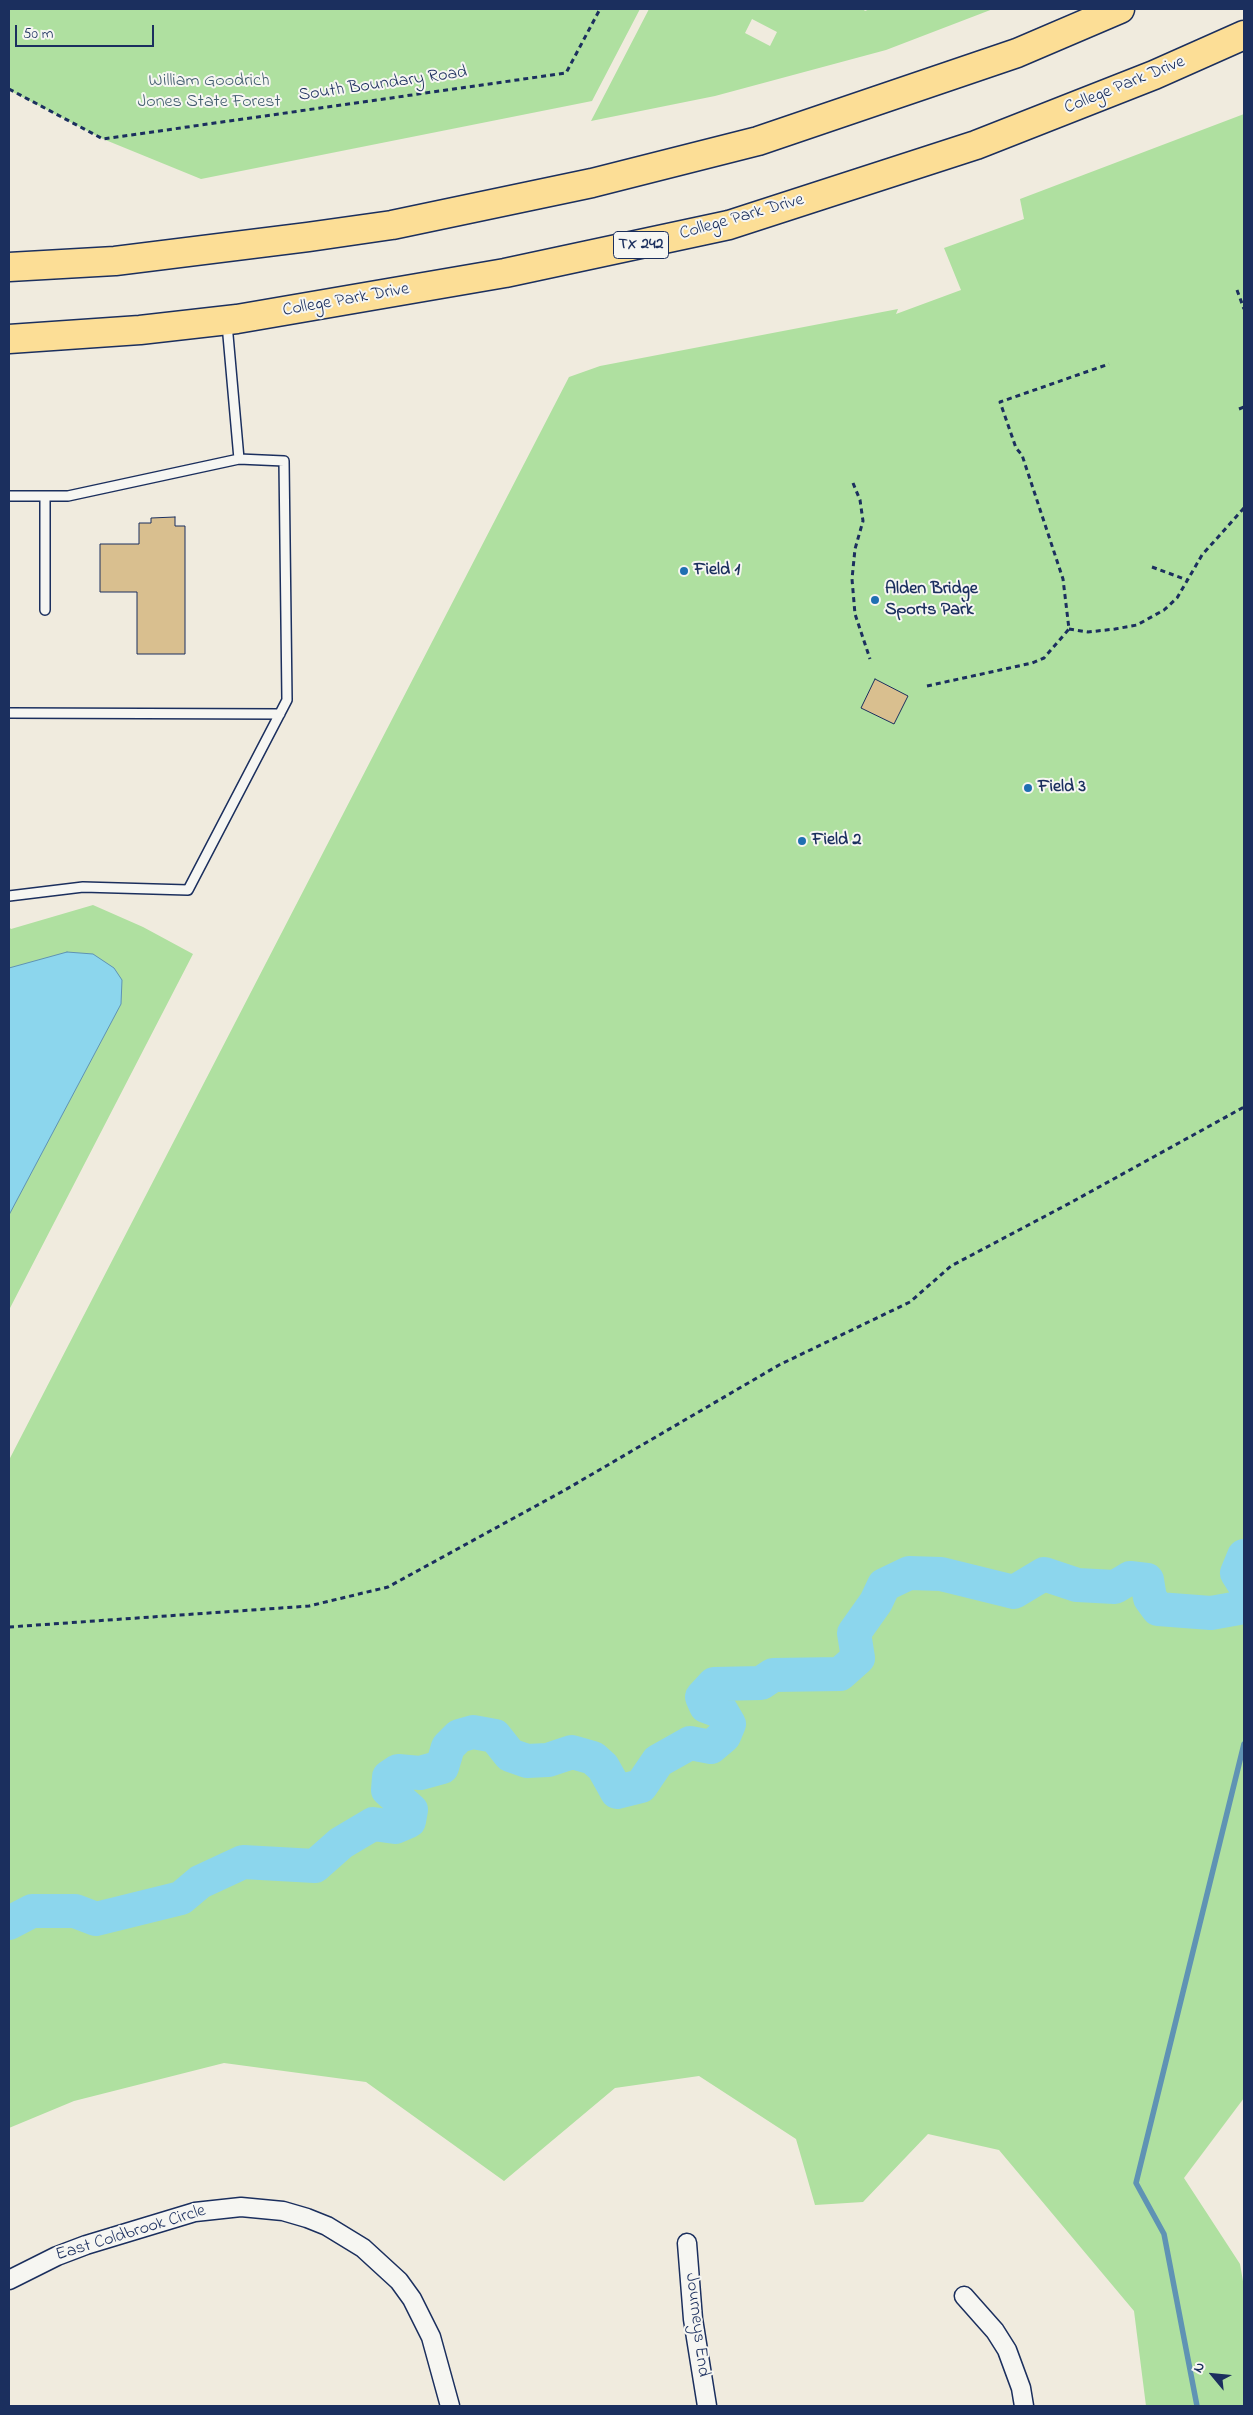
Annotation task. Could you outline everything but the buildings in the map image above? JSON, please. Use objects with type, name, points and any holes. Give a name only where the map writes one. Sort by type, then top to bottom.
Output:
[{"type":"main road","points":[[9,267],[115,261],[392,225],[592,182],[758,140],[1017,54],[1120,9]]},
{"type":"main road","name":"College Park Drive","points":[[9,339],[140,330],[227,320],[506,273],[729,224],[976,145],[1154,75],[1244,35]]},
{"type":"street","name":"East Coldbrook Circle","points":[[9,2280],[57,2256],[86,2245],[195,2212],[241,2207],[283,2211],[327,2226],[363,2248],[398,2281],[412,2299],[431,2337],[450,2406]]},
{"type":"street","name":"Journeys End","points":[[687,2243],[692,2318],[707,2406]]},
{"type":"street","points":[[964,2296],[995,2331],[1007,2350],[1021,2388],[1024,2406]]},
{"type":"lane","points":[[227,320],[239,459]]},
{"type":"lane","points":[[9,496],[68,496],[239,459],[284,461],[287,700],[188,890],[83,887],[9,896]]},
{"type":"lane","points":[[45,496],[45,610]]},
{"type":"lane","points":[[9,713],[280,714]]},
{"type":"path","name":"South Boundary Road","points":[[9,89],[102,139],[566,73],[600,9]]},
{"type":"path","points":[[1237,290],[1244,310]]},
{"type":"path","points":[[928,686],[1032,663],[1044,658],[1069,629],[1063,579],[1022,455],[1016,448],[1000,402],[1109,364]]},
{"type":"path","points":[[1240,409],[1244,407]]},
{"type":"path","points":[[853,483],[860,500],[863,520],[855,549],[852,579],[854,605],[870,659]]},
{"type":"path","points":[[1069,629],[1088,632],[1137,625],[1164,610],[1177,598],[1202,555],[1244,508]]},
{"type":"path","points":[[1152,567],[1187,580]]},
{"type":"path","points":[[9,1627],[308,1606],[388,1587],[565,1490],[779,1365],[910,1302],[952,1266],[1244,1107]]},
{"type":"green space","name":"William Goodrich Jones State Forest","points":[[9,9],[640,9],[592,101],[201,179],[103,139],[9,90]]},
{"type":"green space","points":[[649,9],[863,9],[865,11],[870,9],[993,9],[886,50],[715,96],[591,121]],"holes":[[[752,19],[777,32],[770,46],[745,33]]]},
{"type":"green space","points":[[1244,114],[1244,2098],[1184,2178],[1240,2264],[1244,2287],[1244,2406],[1146,2406],[1134,2311],[999,2150],[928,2134],[863,2202],[815,2205],[796,2139],[699,2076],[615,2088],[504,2181],[366,2082],[224,2063],[74,2101],[9,2128],[9,1460],[569,377],[600,366],[898,309],[896,314],[961,290],[944,248],[1024,219],[1020,199]]},
{"type":"green space","points":[[93,905],[143,927],[193,954],[9,1310],[9,927],[11,929]]},
{"type":"water","points":[[67,952],[93,954],[114,968],[122,980],[121,1004],[9,1215],[9,968]]},
{"type":"waterway","points":[[1244,1556],[1237,1573],[1244,1584]]},
{"type":"waterway","points":[[9,1923],[32,1911],[75,1911],[96,1919],[181,1898],[200,1882],[243,1862],[315,1866],[341,1843],[373,1824],[395,1827],[409,1821],[411,1810],[388,1790],[389,1777],[398,1771],[420,1773],[442,1767],[448,1747],[459,1736],[473,1732],[495,1736],[510,1755],[527,1761],[548,1760],[572,1752],[593,1758],[603,1767],[617,1792],[641,1786],[658,1761],[690,1743],[711,1747],[724,1736],[729,1724],[722,1712],[706,1706],[702,1697],[714,1684],[761,1683],[773,1675],[840,1674],[858,1658],[854,1633],[876,1602],[884,1585],[909,1573],[941,1574],[1014,1592],[1044,1574],[1077,1585],[1115,1587],[1130,1578],[1147,1580],[1150,1598],[1158,1609],[1211,1613],[1239,1608],[1244,1602]]},
{"type":"waterway","points":[[1197,2406],[1164,2234],[1136,2183],[1244,1744]]},
{"type":"place","name":"Field 1","points":[[684,571]]},
{"type":"place","name":"Alden Bridge Sports Park","points":[[875,600]]},
{"type":"place","name":"Field 3","points":[[1028,788]]},
{"type":"place","name":"Field 2","points":[[802,841]]}]
